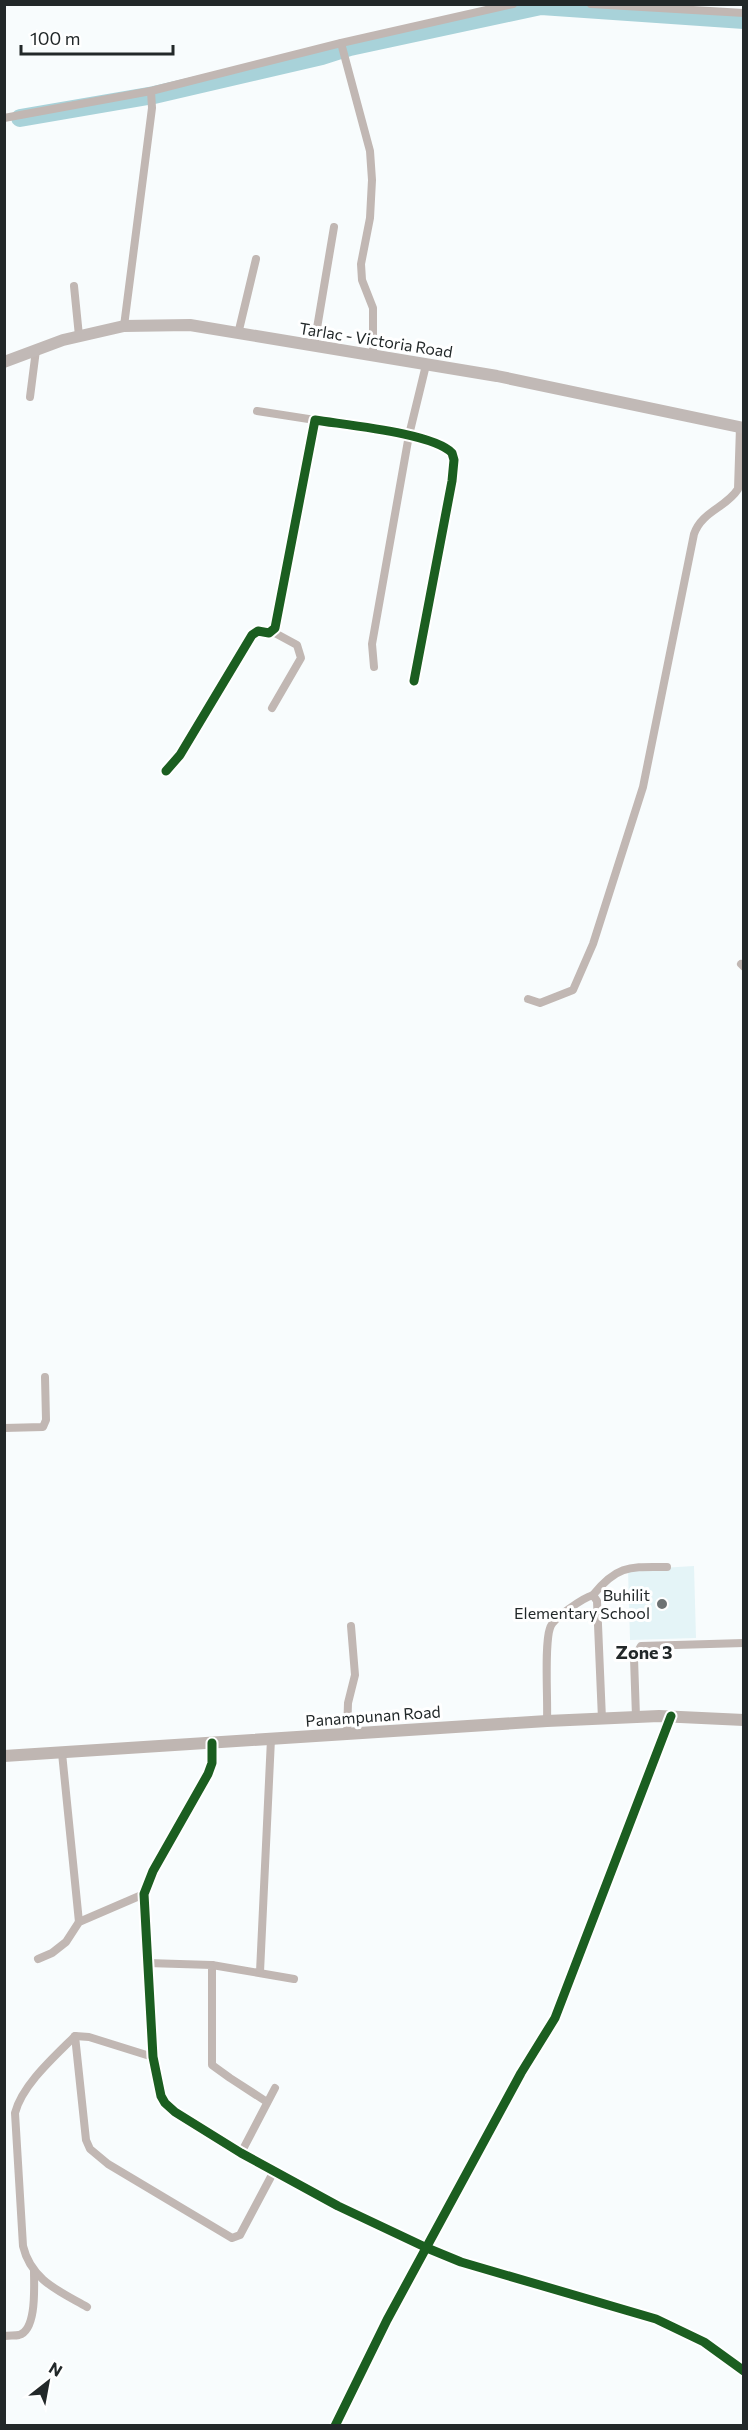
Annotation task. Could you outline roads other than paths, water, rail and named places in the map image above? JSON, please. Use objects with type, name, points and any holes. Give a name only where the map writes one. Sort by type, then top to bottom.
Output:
[{"type":"main road","name":"Tarlac - Victoria Road","points":[[4,362],[79,336],[124,326],[190,325],[497,376],[742,427]]},
{"type":"street","points":[[4,118],[150,92],[513,4]]},
{"type":"street","points":[[591,4],[702,8],[744,13]]},
{"type":"street","points":[[342,45],[370,151],[372,180],[370,218],[361,264],[362,280],[373,308],[373,355]]},
{"type":"street","points":[[124,326],[152,108],[150,92]]},
{"type":"street","points":[[314,346],[334,227]]},
{"type":"street","points":[[238,333],[256,259]]},
{"type":"street","points":[[74,286],[79,336]]},
{"type":"street","points":[[30,397],[36,350]]},
{"type":"street","points":[[374,667],[372,644],[410,435],[426,365]]},
{"type":"street","points":[[257,411],[410,435],[447,448],[452,453],[454,460],[452,480],[414,681]]},
{"type":"street","points":[[273,632],[280,612],[315,420]]},
{"type":"street","points":[[528,999],[540,1003],[573,990],[594,944],[643,787],[694,534],[698,523],[738,489],[742,427]]},
{"type":"street","points":[[166,771],[180,755],[252,636],[258,631],[273,632],[297,645],[301,658],[272,708]]},
{"type":"street","points":[[4,1428],[43,1427],[46,1420],[45,1377]]},
{"type":"street","points":[[548,1721],[548,1640],[551,1625],[628,1567],[667,1567]]},
{"type":"street","points":[[593,1595],[597,1601],[602,1719]]},
{"type":"street","points":[[347,1734],[348,1703],[355,1675],[351,1626]]},
{"type":"street","points":[[636,1717],[634,1658],[641,1646],[744,1642]]},
{"type":"street","points":[[335,2426],[387,2320],[521,2073],[555,2018],[671,1716]]},
{"type":"street","name":"Panampunan Road","points":[[4,1756],[548,1721],[671,1716],[744,1720]]},
{"type":"street","points":[[260,1972],[271,1739]]},
{"type":"street","points":[[212,1743],[214,1752],[208,1774],[153,1871],[144,1894],[153,2057],[161,2096],[165,2103],[182,2117],[241,2153],[338,2206],[426,2248],[461,2262],[656,2319],[704,2342],[744,2371]]},
{"type":"street","points":[[62,1753],[79,1922]]},
{"type":"street","points":[[38,1959],[52,1953],[66,1942],[79,1922],[144,1894]]},
{"type":"street","points":[[147,1963],[212,1965],[294,1979]]},
{"type":"street","points":[[212,1965],[212,2065],[267,2102]]},
{"type":"street","points":[[75,2036],[86,2140],[90,2149],[108,2164],[232,2238],[240,2235],[274,2170]]},
{"type":"street","points":[[75,2036],[89,2037],[153,2057]]},
{"type":"street","points":[[75,2036],[24,2092],[18,2101],[15,2113],[23,2246],[26,2261],[49,2285],[87,2307]]},
{"type":"street","points":[[241,2153],[275,2088]]},
{"type":"street","points":[[4,2336],[20,2335],[27,2330],[33,2310],[34,2270]]},
{"type":"waterway","points":[[20,118],[154,95],[322,56],[350,47],[541,6],[744,20]]},
{"type":"place","name":"Buhilit Elementary School","points":[[662,1604]]},
{"type":"district","name":"Zone 3","points":[[644,1653]]}]
